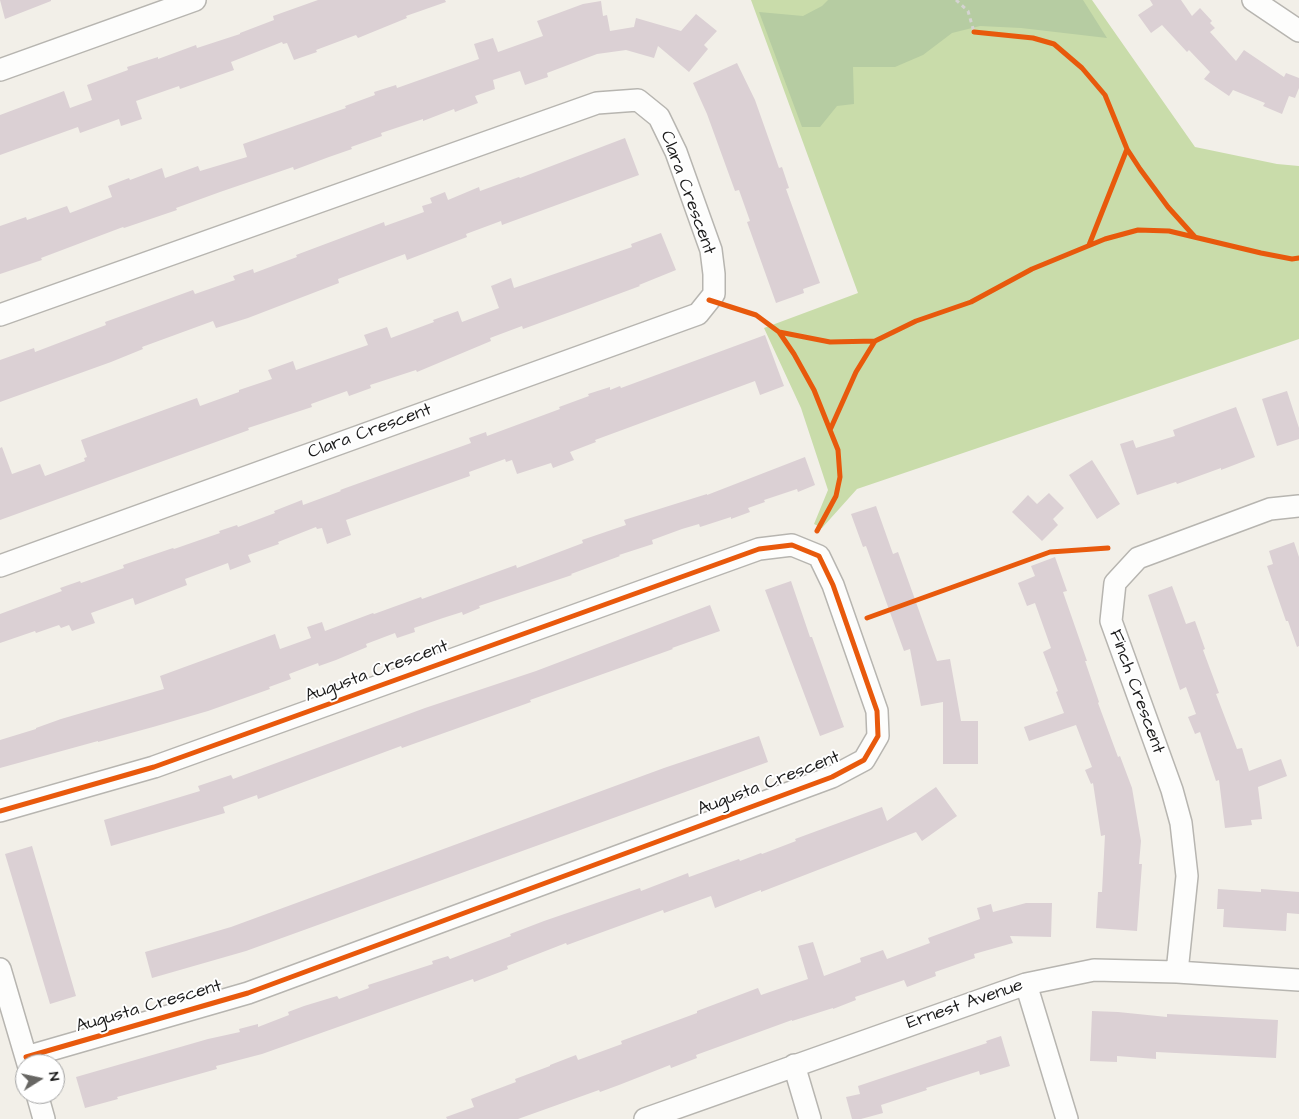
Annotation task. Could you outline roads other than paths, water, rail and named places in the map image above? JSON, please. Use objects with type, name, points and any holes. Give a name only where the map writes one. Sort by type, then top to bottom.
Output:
[{"type":"street","points":[[0,70],[166,5],[196,0]]},
{"type":"street","points":[[1252,0],[1299,31]]},
{"type":"street","name":"Clara Crescent","points":[[0,315],[597,103],[638,100],[659,117],[676,152],[710,250],[714,274],[714,294],[698,314],[0,566]]},
{"type":"street","name":"Finch Crescent","points":[[1177,972],[1187,876],[1181,823],[1172,790],[1110,621],[1115,582],[1138,558],[1270,509],[1299,506]]},
{"type":"street","name":"Augusta Crescent","points":[[0,811],[154,768],[759,549],[792,545],[819,556],[833,586],[877,711],[878,736],[864,760],[832,777],[248,993],[47,1054]]},
{"type":"street","points":[[0,969],[25,1054]]},
{"type":"street","name":"Ernest Avenue","points":[[645,1119],[1026,984],[1094,970],[1177,972],[1299,980]]},
{"type":"street","points":[[1026,984],[1067,1119]]},
{"type":"street","points":[[794,1065],[810,1119]]},
{"type":"street","points":[[39,1104],[44,1119]]}]
